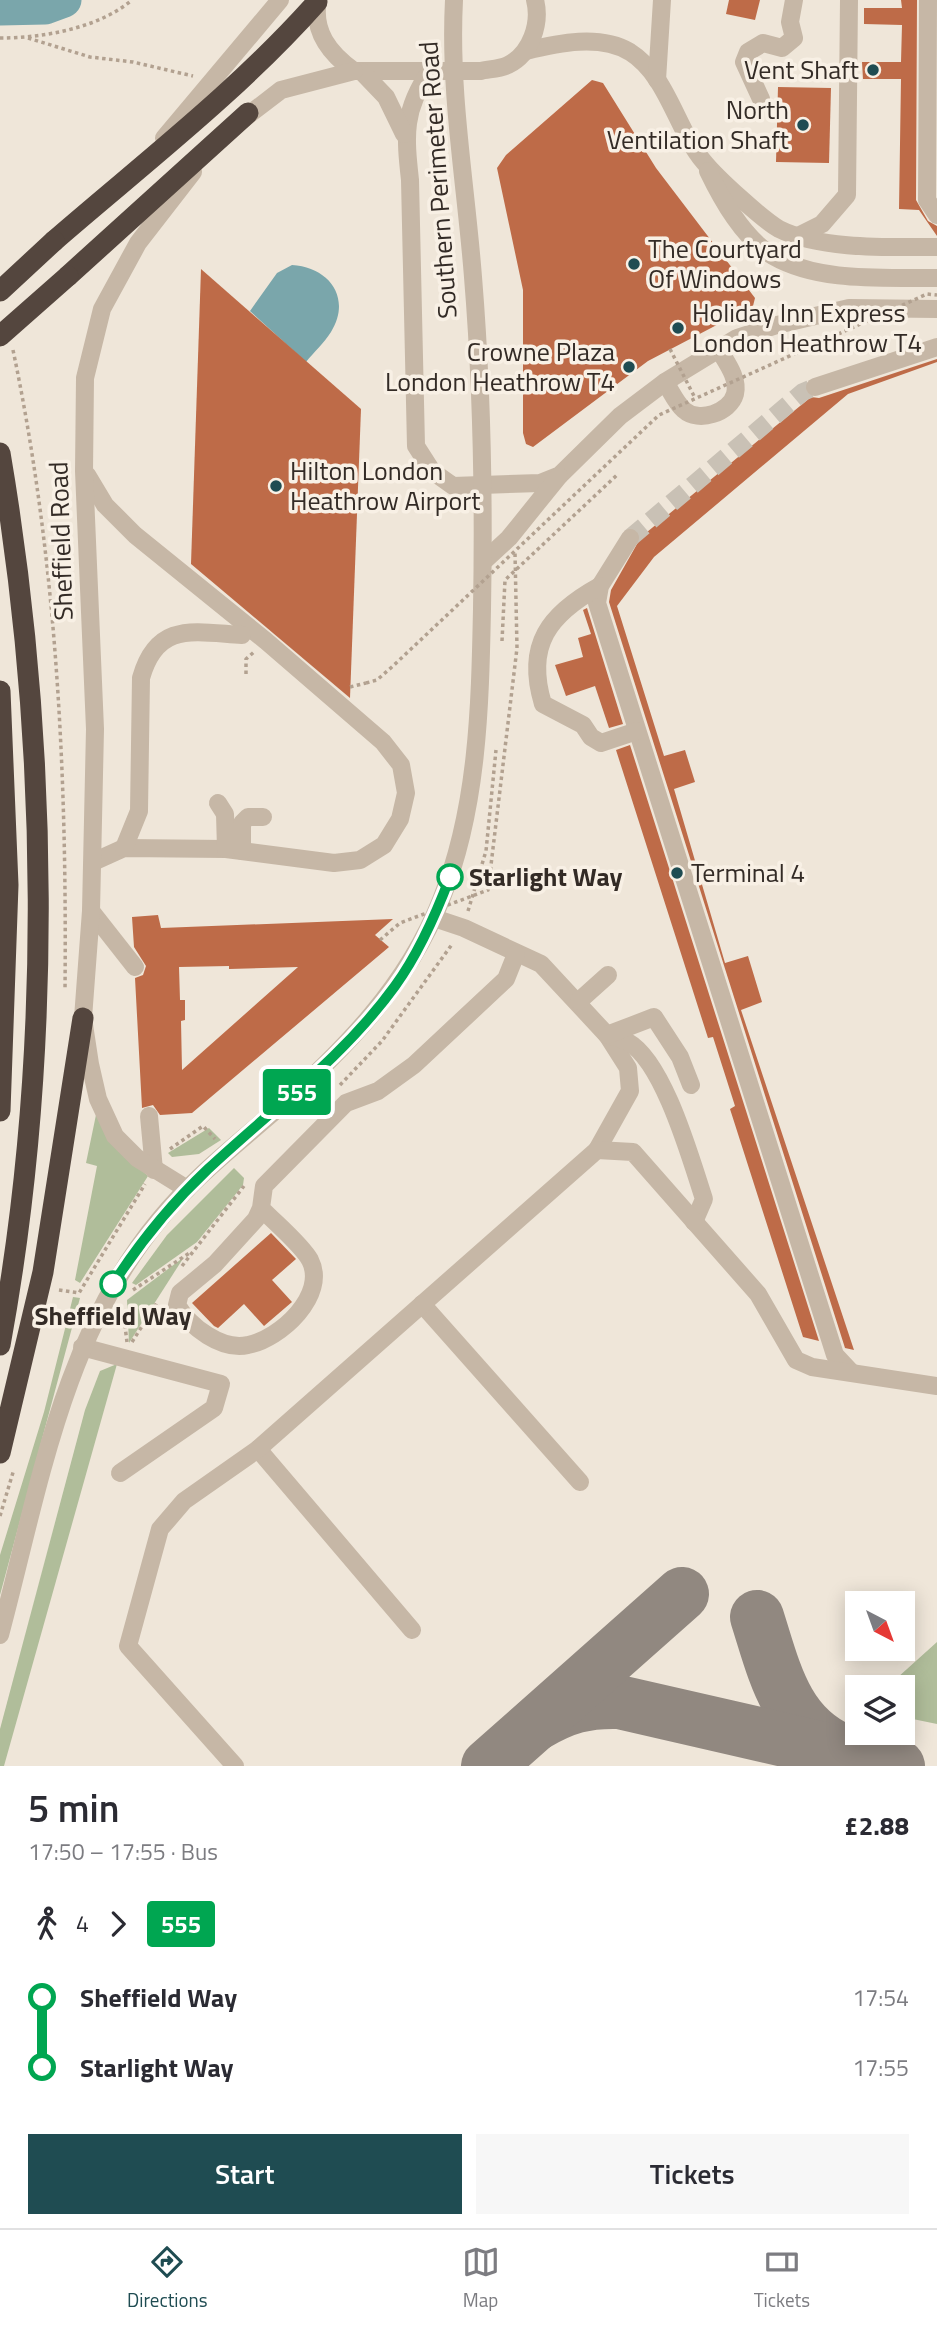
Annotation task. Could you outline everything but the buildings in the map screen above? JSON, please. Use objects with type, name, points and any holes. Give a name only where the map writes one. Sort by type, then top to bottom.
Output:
[{"type":"highway","points":[[0,291],[126,179],[221,101],[278,46],[318,1]]},
{"type":"highway","points":[[0,336],[248,113]]},
{"type":"highway","points":[[0,453],[28,663],[37,886],[29,1113],[18,1226],[0,1345]]},
{"type":"highway","points":[[0,691],[8,885],[0,1111]]},
{"type":"highway","points":[[0,1453],[43,1272],[61,1173],[83,1018]]},
{"type":"street","points":[[126,179],[215,80],[280,0]]},
{"type":"street","name":"Southern Perimeter Road","points":[[0,1635],[61,1407],[82,1346],[109,1291],[128,1260],[187,1189],[314,1076],[374,1014],[397,984],[434,918],[461,839],[476,752],[483,486],[473,276],[460,168],[454,0]]},
{"type":"street","points":[[526,51],[534,31],[535,0]]},
{"type":"street","points":[[657,80],[662,0]]},
{"type":"street","points":[[761,99],[744,62],[748,52],[763,43],[782,48],[794,38],[790,22],[794,0]]},
{"type":"street","points":[[798,236],[822,224],[847,195],[849,0]]},
{"type":"street","points":[[928,0],[928,200],[937,215]]},
{"type":"street","points":[[318,1],[317,25],[325,45],[386,97],[398,116],[405,137],[410,180],[416,446],[423,460],[441,480],[453,486],[531,484],[560,475]]},
{"type":"street","name":"Sheffield Road","points":[[83,1018],[91,911],[95,729],[84,471],[85,378],[107,300],[138,243],[187,179],[248,113],[281,90],[358,71],[480,71],[508,65],[526,51],[575,42],[602,43],[630,52],[657,80],[723,201],[750,235],[772,255],[816,271],[937,278]]},
{"type":"street","points":[[405,137],[408,113],[416,90],[430,71]]},
{"type":"street","points":[[703,161],[778,228],[798,236],[822,242],[937,247]]},
{"type":"street","points":[[483,562],[509,538],[560,475],[620,416],[665,382],[718,348],[777,325],[849,308],[937,309]]},
{"type":"street","points":[[815,387],[937,347]]},
{"type":"street","points":[[665,382],[685,411],[693,415],[704,416],[729,405],[735,396],[735,385],[718,348]]},
{"type":"street","points":[[84,471],[105,505],[135,536],[171,561],[383,742],[401,765],[406,793],[400,819],[384,845],[360,860],[334,863],[234,850],[124,848],[93,862]]},
{"type":"street","points":[[631,538],[600,586],[597,603],[835,1355],[849,1371]]},
{"type":"street","points":[[600,586],[572,602],[544,632],[536,681],[543,704],[583,725],[591,737],[601,743],[638,731]]},
{"type":"street","points":[[124,848],[139,811],[141,678],[146,660],[162,639],[181,632],[242,635]]},
{"type":"street","points":[[218,803],[225,814],[234,850]]},
{"type":"street","points":[[234,850],[242,823],[248,817],[263,817]]},
{"type":"street","points":[[91,911],[135,967]]},
{"type":"street","points":[[235,1766],[128,1646],[160,1529],[184,1501],[258,1449],[597,1150],[630,1091],[628,1068],[607,1035],[579,1001],[541,964],[464,928],[434,918]]},
{"type":"street","points":[[261,1208],[310,1259],[316,1284],[308,1303],[265,1340],[245,1346],[206,1336],[186,1320],[177,1305],[180,1293],[215,1264],[256,1220],[261,1208],[264,1186],[346,1103],[377,1091],[414,1065],[506,979],[516,954]]},
{"type":"street","points":[[579,1001],[608,975]]},
{"type":"street","points":[[607,1035],[654,1017],[680,1057],[691,1086]]},
{"type":"street","points":[[83,1018],[94,1084],[107,1120],[125,1148],[154,1170],[187,1189]]},
{"type":"street","points":[[607,1035],[628,1042],[639,1051],[661,1084],[704,1199],[694,1222]]},
{"type":"street","points":[[149,1116],[154,1170]]},
{"type":"street","points":[[597,1150],[633,1152],[758,1294],[796,1360],[812,1367],[937,1387]]},
{"type":"street","points":[[422,1304],[580,1482]]},
{"type":"street","points":[[82,1346],[220,1384],[214,1408],[120,1474]]},
{"type":"street","points":[[258,1449],[412,1630]]},
{"type":"path","points":[[0,38],[29,38],[114,16],[132,0]]},
{"type":"path","points":[[29,38],[90,57],[133,62],[215,80]]},
{"type":"path","points":[[350,687],[377,680],[659,415],[927,295],[937,295]]},
{"type":"path","points":[[670,349],[695,398]]},
{"type":"path","points":[[502,648],[505,580],[617,475]]},
{"type":"path","points":[[380,940],[400,923],[488,890],[517,648],[515,553]]},
{"type":"path","points":[[246,659],[246,674]]},
{"type":"path","points":[[332,1093],[382,1041],[464,928],[485,851],[496,741]]},
{"type":"path","points":[[59,1290],[79,1293],[154,1170],[171,1147],[203,1126],[226,1153]]},
{"type":"path","points":[[128,1294],[192,1251]]},
{"type":"path","points":[[122,1303],[128,1349]]},
{"type":"green space","points":[[97,1110],[114,1145],[148,1176],[80,1283],[75,1280],[97,1166],[86,1163]]},
{"type":"green space","points":[[209,1128],[221,1140],[199,1154],[172,1157],[168,1153]]},
{"type":"green space","points":[[234,1168],[244,1178],[243,1185],[197,1242],[136,1285],[132,1283],[167,1235]]},
{"type":"green space","points":[[184,1257],[129,1343],[127,1300]]},
{"type":"green space","points":[[73,1297],[80,1298],[0,1595],[0,1555],[44,1412]]},
{"type":"green space","points":[[117,1364],[4,1766],[0,1766],[0,1729],[85,1410],[100,1371]]},
{"type":"green space","points":[[937,1642],[937,1724],[915,1719],[915,1675],[900,1675]]},
{"type":"water","points":[[292,265],[305,267],[326,278],[338,296],[337,319],[331,332],[306,362],[250,311],[277,273]]},
{"type":"waterway","points":[[0,8],[45,7],[64,0]]},
{"type":"taxiway","points":[[488,1766],[682,1594]]},
{"type":"taxiway","points":[[757,1617],[776,1676],[794,1711],[822,1740],[841,1750]]},
{"type":"taxiway","points":[[536,1724],[576,1706],[619,1702],[898,1766]]},
{"type":"tunnel","points":[[630,538],[803,392],[815,387]]},
{"type":"bus line","name":"555","points":[[113,1284],[128,1260],[187,1189],[314,1076],[374,1014],[397,984],[423,939],[450,877]]},
{"type":"place","name":"Vent Shaft","points":[[873,70]]},
{"type":"place","name":"North Ventilation Shaft","points":[[803,125]]},
{"type":"place","name":"The Courtyard Of Windows","points":[[634,264]]},
{"type":"place","name":"Holiday Inn Express London Heathrow T4","points":[[678,328]]},
{"type":"place","name":"Crowne Plaza London Heathrow T4","points":[[629,367]]},
{"type":"place","name":"Hilton London Heathrow Airport","points":[[276,486]]},
{"type":"place","name":"Terminal 4","points":[[677,873]]},
{"type":"place","name":"Starlight Way","points":[[450,877]]},
{"type":"place","name":"Sheffield Way","points":[[113,1284]]}]
